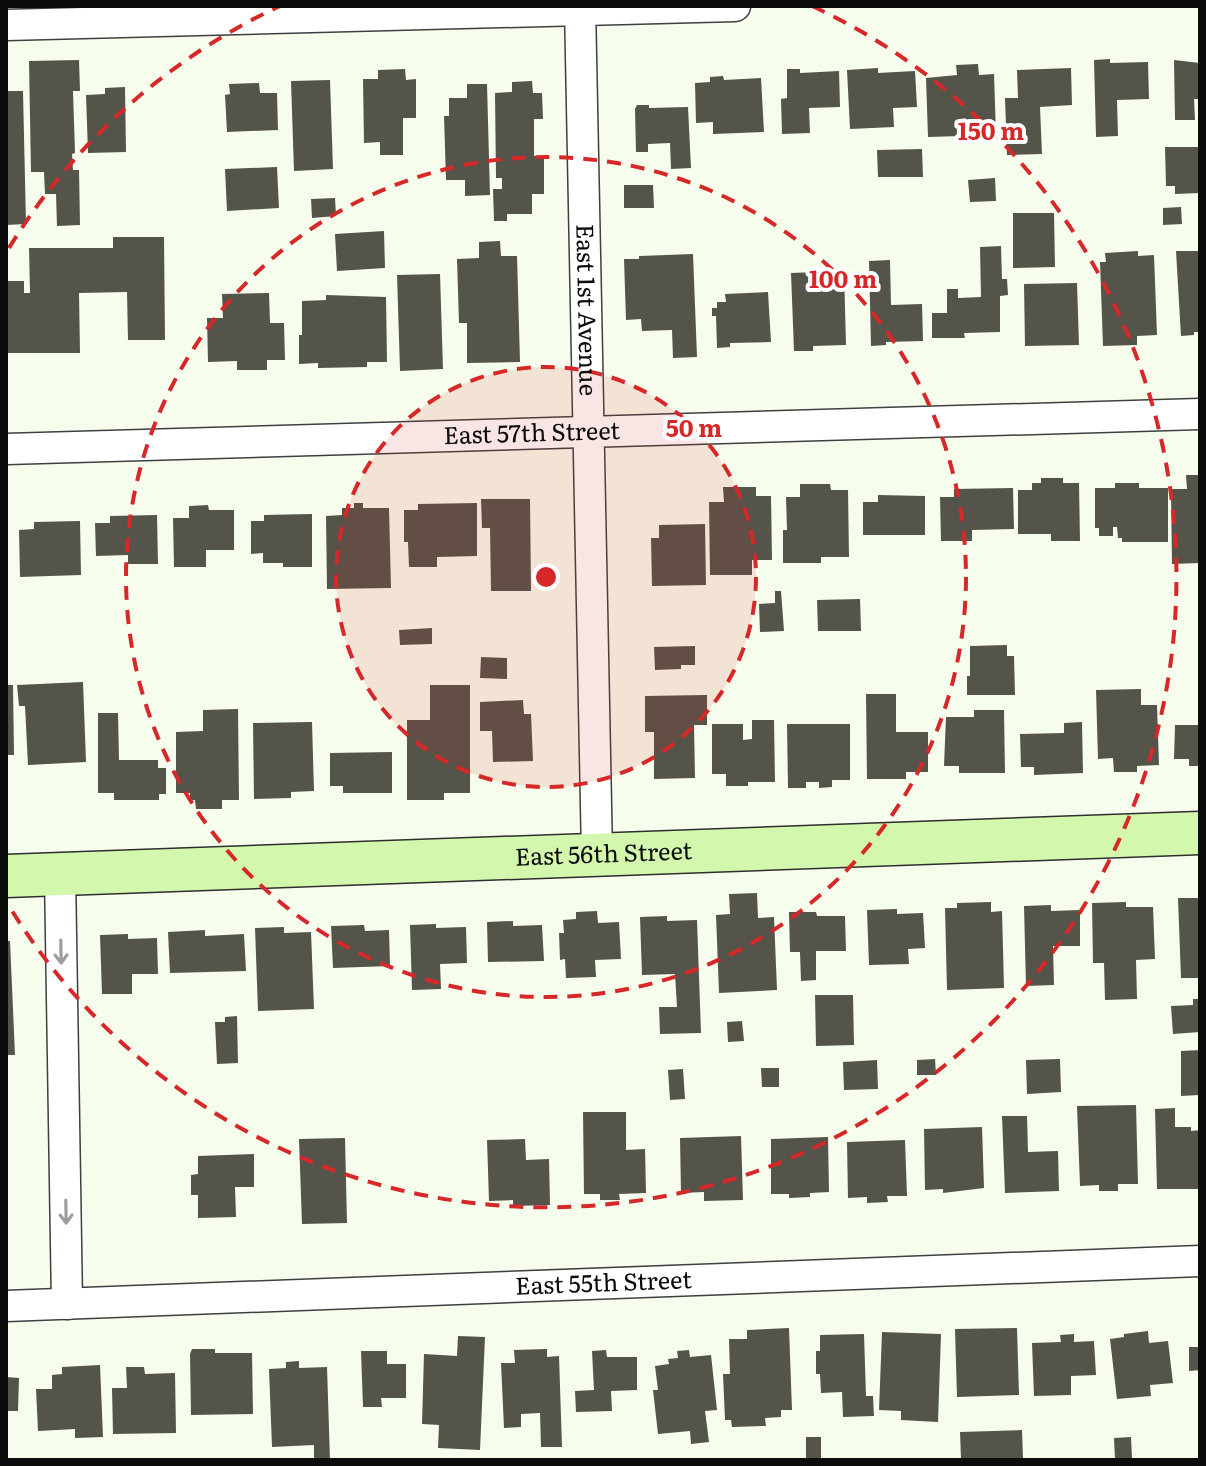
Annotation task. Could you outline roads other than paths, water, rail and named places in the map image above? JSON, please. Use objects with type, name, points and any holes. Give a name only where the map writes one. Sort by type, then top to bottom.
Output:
[{"type":"street","points":[[6,25],[735,6]]},
{"type":"street","name":"East 1st Avenue","points":[[580,8],[597,855]]},
{"type":"street","name":"East 57th Street","points":[[6,449],[1200,414]]},
{"type":"street","name":"East 56th Street","points":[[6,876],[1200,833]]},
{"type":"street","points":[[60,874],[67,1304]]},
{"type":"street","name":"East 55th Street","points":[[6,1306],[1200,1261]]}]
